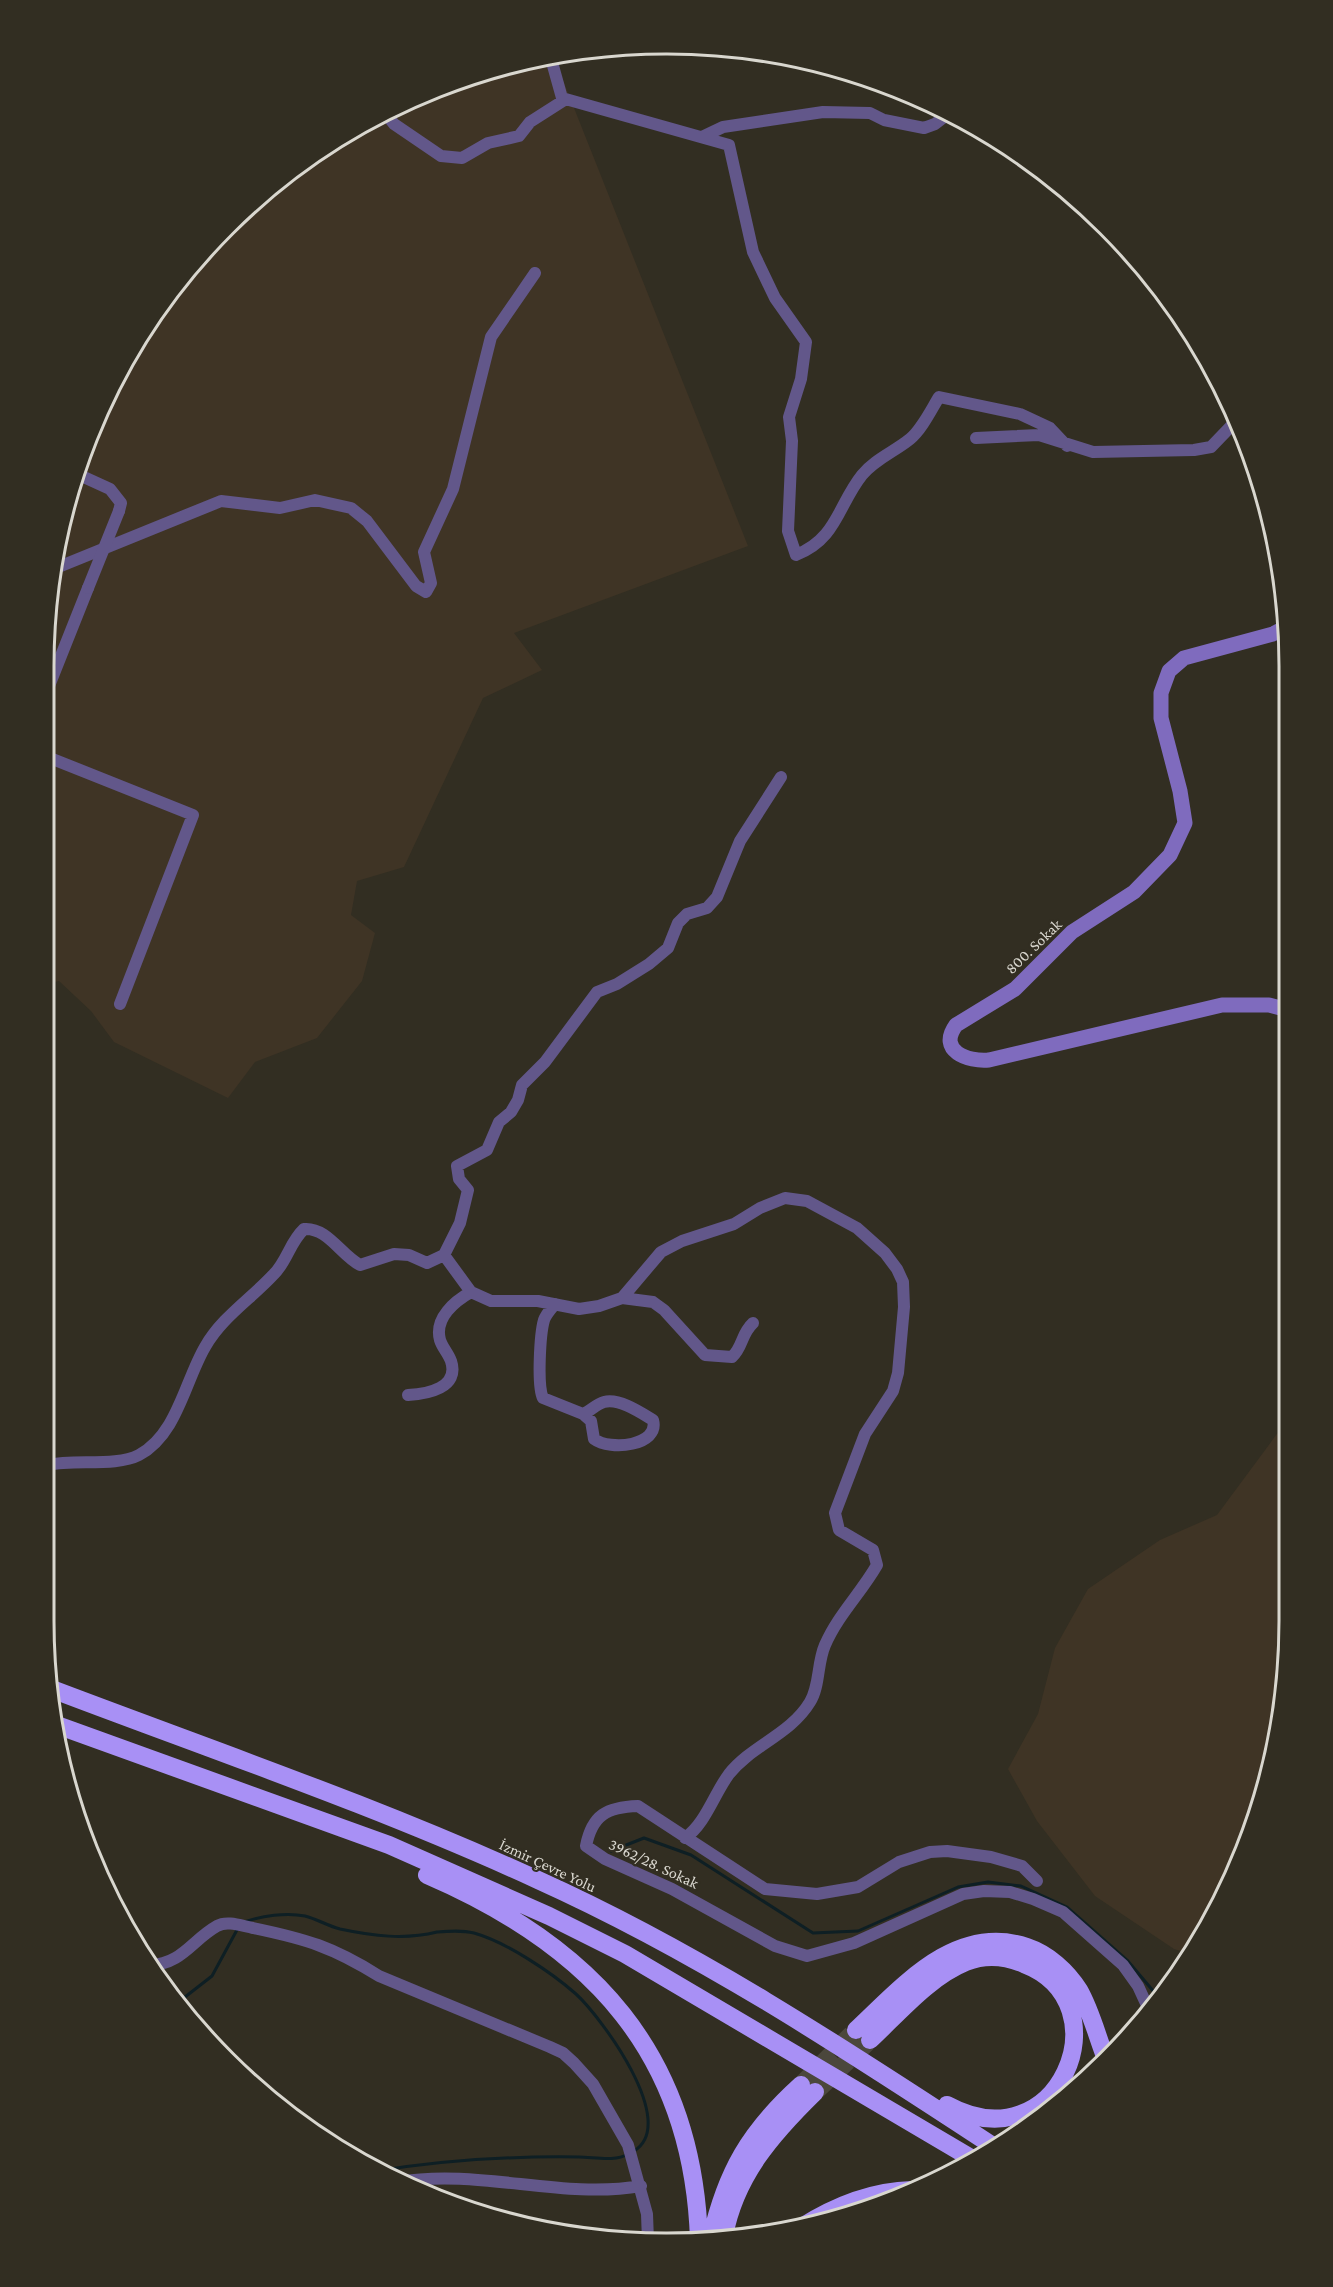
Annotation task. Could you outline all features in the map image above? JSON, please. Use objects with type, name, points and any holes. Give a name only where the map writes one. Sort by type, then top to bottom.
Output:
[{"type":"highway","name":"İzmir Çevre Yolu","points":[[58,1691],[375,1812],[540,1880],[711,1970],[839,2044],[987,2142]]},
{"type":"highway","points":[[64,1728],[389,1845],[568,1925],[625,1954],[966,2155]]},
{"type":"highway","points":[[236,1790],[500,1909],[548,1941],[576,1964],[629,2022],[651,2056],[681,2128],[691,2164],[698,2232]]},
{"type":"highway","points":[[839,2044],[958,2111],[978,2116],[1002,2117],[1032,2109],[1060,2086],[1070,2061],[1073,2027],[1064,1998],[1050,1980],[1032,1967],[993,1957],[966,1963],[946,1973],[863,2035],[947,1953],[971,1944],[1001,1941],[1035,1950],[1066,1974],[1085,2002],[1103,2051]]},
{"type":"highway","points":[[713,2231],[718,2208],[736,2162],[774,2110],[808,2089],[746,2173],[733,2203],[725,2230]]},
{"type":"highway","points":[[833,2209],[876,2195]]},
{"type":"main road","name":"800. Sokak","points":[[1278,631],[1184,658],[1169,671],[1161,693],[1161,718],[1180,791],[1185,823],[1170,855],[1134,892],[1072,932],[1015,989],[956,1025],[951,1034],[951,1043],[955,1052],[964,1058],[989,1060],[1222,1005],[1269,1005],[1279,1008]]},
{"type":"street","points":[[553,65],[562,98],[729,145],[753,252],[775,298],[806,342],[801,380],[789,417],[792,441],[788,531],[796,555],[816,547],[845,506],[862,475],[880,458],[912,438],[939,397],[1020,414],[1050,428],[1067,446]]},
{"type":"street","points":[[390,120],[441,156],[462,158],[488,143],[519,136],[530,122],[566,99]]},
{"type":"street","points":[[702,137],[723,127],[822,112],[870,113],[884,120],[924,128],[940,119]]},
{"type":"street","points":[[63,565],[221,501],[280,508],[315,500],[351,508],[367,521],[416,586],[426,592],[431,583],[424,552],[453,489],[491,337],[535,273]]},
{"type":"street","points":[[976,438],[1039,435],[1067,446],[1093,452],[1211,447],[1230,427]]},
{"type":"street","points":[[54,673],[122,503],[116,494],[85,478]]},
{"type":"street","points":[[54,760],[193,815],[120,1004]]},
{"type":"street","points":[[54,1464],[128,1459],[147,1449],[160,1436],[178,1407],[205,1347],[244,1301],[276,1273],[288,1248],[304,1229],[320,1232],[348,1258],[360,1265],[394,1254],[409,1255],[427,1263],[444,1256],[460,1223],[468,1190],[459,1179],[457,1166],[487,1150],[499,1122],[511,1112],[518,1100],[522,1085],[556,1048],[597,992],[617,984],[649,964],[668,948],[678,923],[687,914],[707,908],[717,897],[740,841],[781,777]]},
{"type":"street","points":[[622,1298],[661,1252],[682,1241],[734,1224],[760,1208],[785,1198],[807,1201],[857,1228],[885,1252],[897,1269],[904,1291],[898,1373],[893,1391],[865,1434],[836,1513],[839,1530],[873,1550],[877,1565],[838,1620],[826,1642],[819,1659],[811,1701],[786,1730],[756,1747],[741,1760],[715,1795],[696,1828],[686,1838]]},
{"type":"street","points":[[444,1256],[471,1292],[491,1301],[538,1301],[579,1309],[622,1298],[653,1302],[664,1310],[705,1354],[712,1357],[732,1357],[740,1350],[743,1332],[753,1323]]},
{"type":"street","points":[[408,1395],[426,1394],[442,1388],[452,1374],[452,1363],[440,1339],[440,1325],[457,1300],[471,1292]]},
{"type":"street","points":[[555,1304],[544,1322],[539,1390],[543,1398],[583,1414],[591,1421],[594,1439],[602,1445],[617,1447],[634,1444],[651,1432],[654,1425],[653,1420],[638,1411],[610,1401],[602,1402],[583,1414]]},
{"type":"street","name":"3962/28. Sokak","points":[[1037,1881],[1022,1866],[991,1857],[947,1851],[930,1852],[900,1862],[858,1887],[817,1894],[765,1889],[638,1806],[621,1806],[599,1816],[589,1832],[586,1846],[605,1859],[672,1889],[775,1946],[807,1956],[854,1943],[963,1894],[984,1891],[1010,1892],[1063,1912],[1123,1965],[1138,1986],[1145,2001]]},
{"type":"street","points":[[158,1963],[182,1956],[220,1924],[240,1925],[309,1940],[351,1958],[379,1976],[562,2053],[593,2084],[628,2145],[641,2186],[647,2214],[648,2233]]},
{"type":"street","points":[[419,2180],[466,2177],[590,2191],[641,2186]]},
{"type":"shaded area","points":[[557,64],[748,546],[514,633],[542,670],[483,698],[404,867],[357,881],[351,915],[375,933],[362,981],[317,1038],[255,1062],[228,1098],[114,1042],[91,1011],[59,981],[54,982],[54,666],[59,587],[75,508],[87,470],[117,396],[136,360],[157,326],[181,294],[233,233],[263,206],[326,157],[360,136],[432,101],[508,75]]},
{"type":"shaded area","points":[[1279,1431],[1278,1661],[1267,1740],[1258,1779],[1232,1855],[1216,1891],[1182,1951],[1174,1949],[1095,1896],[1037,1821],[1008,1769],[1038,1714],[1055,1648],[1088,1589],[1160,1540],[1217,1515]]},
{"type":"waterway","points":[[611,1851],[644,1838],[691,1855],[813,1933],[858,1931],[958,1887],[988,1882],[1021,1886],[1067,1907],[1127,1960],[1153,1991]]},
{"type":"waterway","points":[[244,1922],[266,1916],[290,1914],[309,1917],[340,1929],[377,1935],[413,1936],[437,1932]]},
{"type":"waterway","points":[[185,1997],[212,1976],[238,1928]]},
{"type":"waterway","points":[[437,1932],[469,1932],[500,1943],[554,1976],[588,2006],[617,2046],[632,2071],[642,2095],[648,2118],[646,2137],[634,2151]]},
{"type":"waterway","points":[[394,2169],[503,2158],[611,2158],[628,2154]]},
{"type":"tunnel","points":[[801,2085],[856,2030]]},
{"type":"tunnel","points":[[815,2092],[870,2040]]}]
